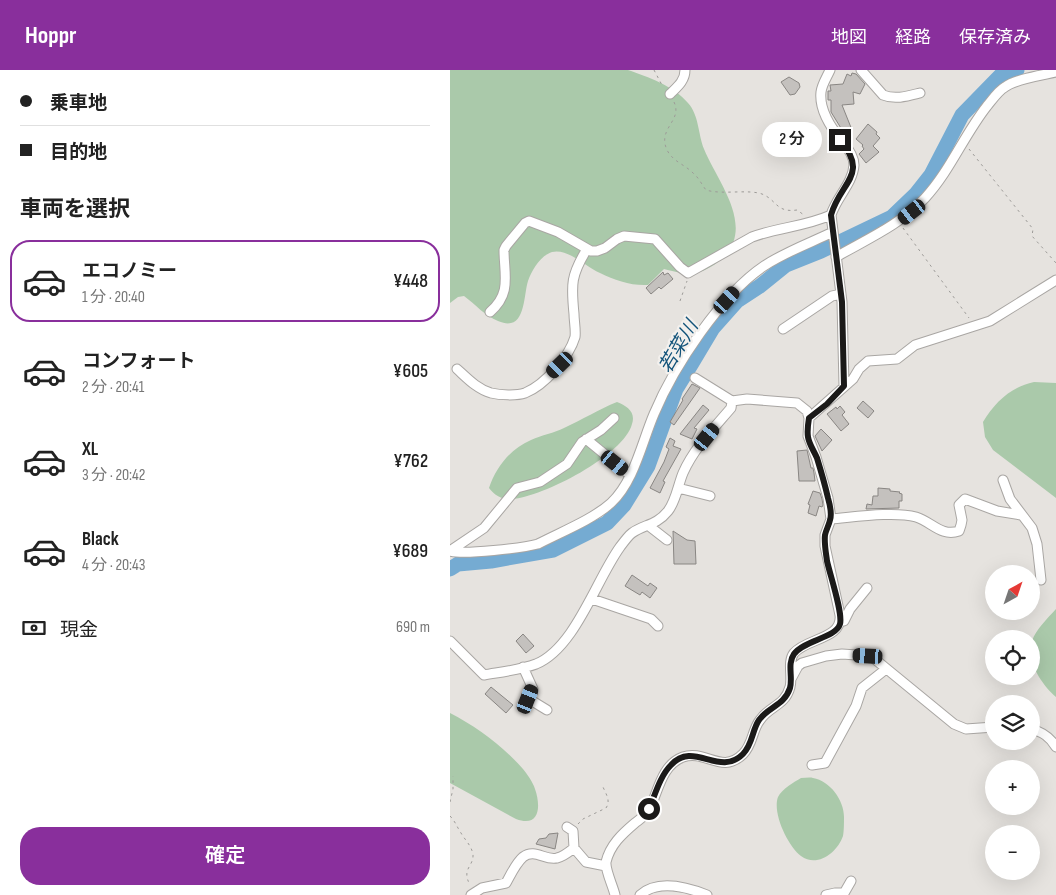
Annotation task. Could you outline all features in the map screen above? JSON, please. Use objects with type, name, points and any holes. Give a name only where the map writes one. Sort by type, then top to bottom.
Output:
[{"type":"street","points":[[670,94],[682,82],[685,70]]},
{"type":"street","points":[[830,70],[821,90],[821,102],[832,130],[848,149],[854,165],[850,179],[835,202],[831,215],[840,294],[844,386]]},
{"type":"street","points":[[861,70],[883,95],[888,97],[902,98],[920,93]]},
{"type":"street","points":[[835,256],[899,222],[926,197],[946,170],[980,114],[1006,85],[1056,72]]},
{"type":"street","points":[[490,312],[505,290],[504,250],[524,223],[529,221],[558,232],[590,251],[605,248],[624,236],[655,239],[680,267],[688,273],[752,237],[814,222],[831,215]]},
{"type":"street","points":[[450,551],[463,552],[529,547],[595,514],[611,503],[630,475],[653,416],[673,375],[710,321],[727,300],[742,283],[765,265],[833,234]]},
{"type":"street","points":[[456,369],[479,388],[492,393],[520,394],[526,392],[560,365],[574,338],[572,286],[576,267],[586,249]]},
{"type":"street","points":[[809,418],[853,379],[859,369],[868,361],[897,359],[915,345],[990,321],[1056,280]]},
{"type":"street","points":[[783,330],[832,296],[840,294]]},
{"type":"street","points":[[615,895],[606,866],[610,853],[618,838],[643,817],[649,809],[658,786],[670,765],[678,759],[693,755],[714,762],[724,763],[733,762],[738,759],[750,746],[760,719],[782,702],[790,687],[790,670],[794,653],[805,644],[836,631],[840,622],[827,560],[825,541],[831,519],[825,484],[808,436],[809,418],[802,406],[797,403],[747,399],[732,401],[695,378]]},
{"type":"street","points":[[450,642],[484,674],[537,663],[551,654],[566,637],[592,598],[619,549],[632,533],[658,520],[668,511],[695,451],[731,408],[732,401]]},
{"type":"street","points":[[450,551],[484,528],[517,488],[540,482],[567,464],[578,446],[614,418]]},
{"type":"street","points":[[586,439],[630,475]]},
{"type":"street","points":[[1003,480],[1010,499],[1032,528],[1037,544],[1041,580]]},
{"type":"street","points":[[678,488],[710,496]]},
{"type":"street","points":[[831,519],[897,514],[916,517],[941,531],[951,534],[959,531],[962,525],[959,506],[965,499],[997,511],[1021,515]]},
{"type":"street","points":[[648,526],[667,540]]},
{"type":"street","points":[[840,622],[844,621],[850,609],[867,588]]},
{"type":"street","points":[[592,598],[652,619],[658,626]]},
{"type":"street","points":[[791,679],[798,666],[802,663],[826,656],[842,654],[871,656],[954,724],[966,729],[985,728]]},
{"type":"street","points":[[523,667],[533,689],[528,699],[547,710]]},
{"type":"street","points":[[812,765],[825,763],[856,706],[862,688],[886,669]]},
{"type":"street","points":[[1040,731],[1049,737],[1056,747]]},
{"type":"street","points":[[570,828],[574,848],[586,862],[606,866]]},
{"type":"street","points":[[472,894],[482,888],[506,882],[524,856],[534,853],[554,859],[574,848]]},
{"type":"street","points":[[826,895],[835,892],[843,894],[851,881]]},
{"type":"street","points":[[640,895],[650,889],[670,886],[690,889],[707,895]]},
{"type":"path","points":[[668,126],[665,134],[668,151],[675,160],[694,173],[706,190],[762,194],[778,206],[788,211],[797,210],[814,222]]},
{"type":"path","points":[[963,140],[1033,229],[1032,236],[1056,263]]},
{"type":"path","points":[[899,222],[971,321]]},
{"type":"path","points":[[680,301],[688,273]]},
{"type":"path","points":[[450,802],[453,776]]},
{"type":"path","points":[[570,828],[583,819],[606,808],[608,799],[603,787]]},
{"type":"path","points":[[450,816],[468,842],[473,853],[466,878],[472,894]]},
{"type":"green space","points":[[450,70],[628,70],[660,83],[676,92],[692,108],[704,149],[732,206],[735,236],[730,249],[711,267],[692,273],[679,273],[664,269],[648,285],[635,285],[617,280],[606,276],[571,255],[552,252],[540,260],[532,272],[528,281],[522,312],[514,322],[507,323],[493,319],[464,296],[458,297],[450,303]]},
{"type":"green space","points":[[1034,382],[1056,383],[1056,498],[993,450],[985,437],[983,422],[998,402],[1018,388]]},
{"type":"green space","points":[[617,402],[630,410],[633,416],[632,424],[626,436],[599,461],[561,483],[526,496],[505,499],[489,488],[500,466],[517,448],[531,440],[560,430]]},
{"type":"green space","points":[[1056,609],[1056,697],[1040,679],[1040,630],[1038,630]]},
{"type":"green space","points":[[450,713],[470,724],[489,738],[523,769],[533,784],[537,796],[538,808],[534,818],[524,821],[516,819],[450,783]]},
{"type":"green space","points":[[801,778],[812,778],[825,783],[835,792],[842,804],[844,817],[843,836],[831,853],[820,859],[807,859],[796,851],[782,829],[777,812],[778,797],[782,791]]},
{"type":"building","points":[[852,73],[856,74],[865,84],[860,94],[853,92],[854,104],[842,105],[852,130],[844,133],[831,112],[831,100],[828,100],[828,91],[831,91],[830,85],[843,84],[847,74],[851,76]]},
{"type":"building","points":[[789,77],[799,83],[800,87],[795,94],[790,95],[781,82]]},
{"type":"building","points":[[868,124],[877,132],[876,134],[880,138],[873,146],[879,152],[866,163],[859,154],[864,149],[863,145],[856,139]]},
{"type":"building","points":[[663,272],[664,275],[668,273],[673,279],[661,289],[659,287],[651,294],[646,288]]},
{"type":"building","points":[[692,384],[700,388],[674,425],[670,422]]},
{"type":"building","points":[[863,401],[874,411],[868,418],[857,408]]},
{"type":"building","points":[[703,405],[709,410],[694,428],[697,429],[692,439],[680,434]]},
{"type":"building","points":[[840,406],[845,412],[842,415],[849,424],[841,431],[827,414]]},
{"type":"building","points":[[821,429],[832,440],[822,451],[815,436]]},
{"type":"building","points":[[670,438],[675,441],[673,446],[681,449],[663,481],[665,482],[660,493],[650,488],[664,462],[669,449],[666,447]]},
{"type":"building","points":[[807,450],[815,481],[799,481],[797,451]]},
{"type":"building","points":[[878,488],[900,492],[902,494],[902,501],[899,501],[899,508],[866,509],[867,504],[872,505],[873,496],[878,496]]},
{"type":"building","points":[[813,491],[820,493],[823,505],[822,507],[819,506],[816,516],[808,513],[810,505],[808,504]]},
{"type":"building","points":[[673,531],[687,540],[695,541],[696,564],[674,564]]},
{"type":"building","points":[[632,575],[648,586],[650,583],[657,588],[650,598],[642,592],[640,595],[625,586]]},
{"type":"building","points":[[523,634],[534,646],[526,653],[516,641]]},
{"type":"building","points":[[491,687],[513,705],[506,713],[485,694]]},
{"type":"building","points":[[558,833],[555,849],[536,844],[539,839],[546,838],[549,834]]},
{"type":"waterway","name":"若菜川","points":[[450,569],[458,564],[491,561],[553,550],[607,523],[624,505],[648,466],[676,389],[713,328],[737,301],[760,286],[786,265],[821,251],[892,217],[916,194],[931,175],[962,115],[1001,75],[1017,70]]},
{"type":"route","points":[[649,809],[666,771],[678,759],[693,755],[714,762],[724,763],[733,762],[738,759],[750,746],[760,719],[782,702],[786,696],[790,687],[790,670],[794,653],[805,644],[833,633],[840,625],[840,615],[827,560],[825,541],[825,535],[831,519],[828,498],[808,436],[809,418],[827,404],[844,386],[842,302],[831,215],[835,202],[850,179],[854,165],[848,149],[840,140]]}]
